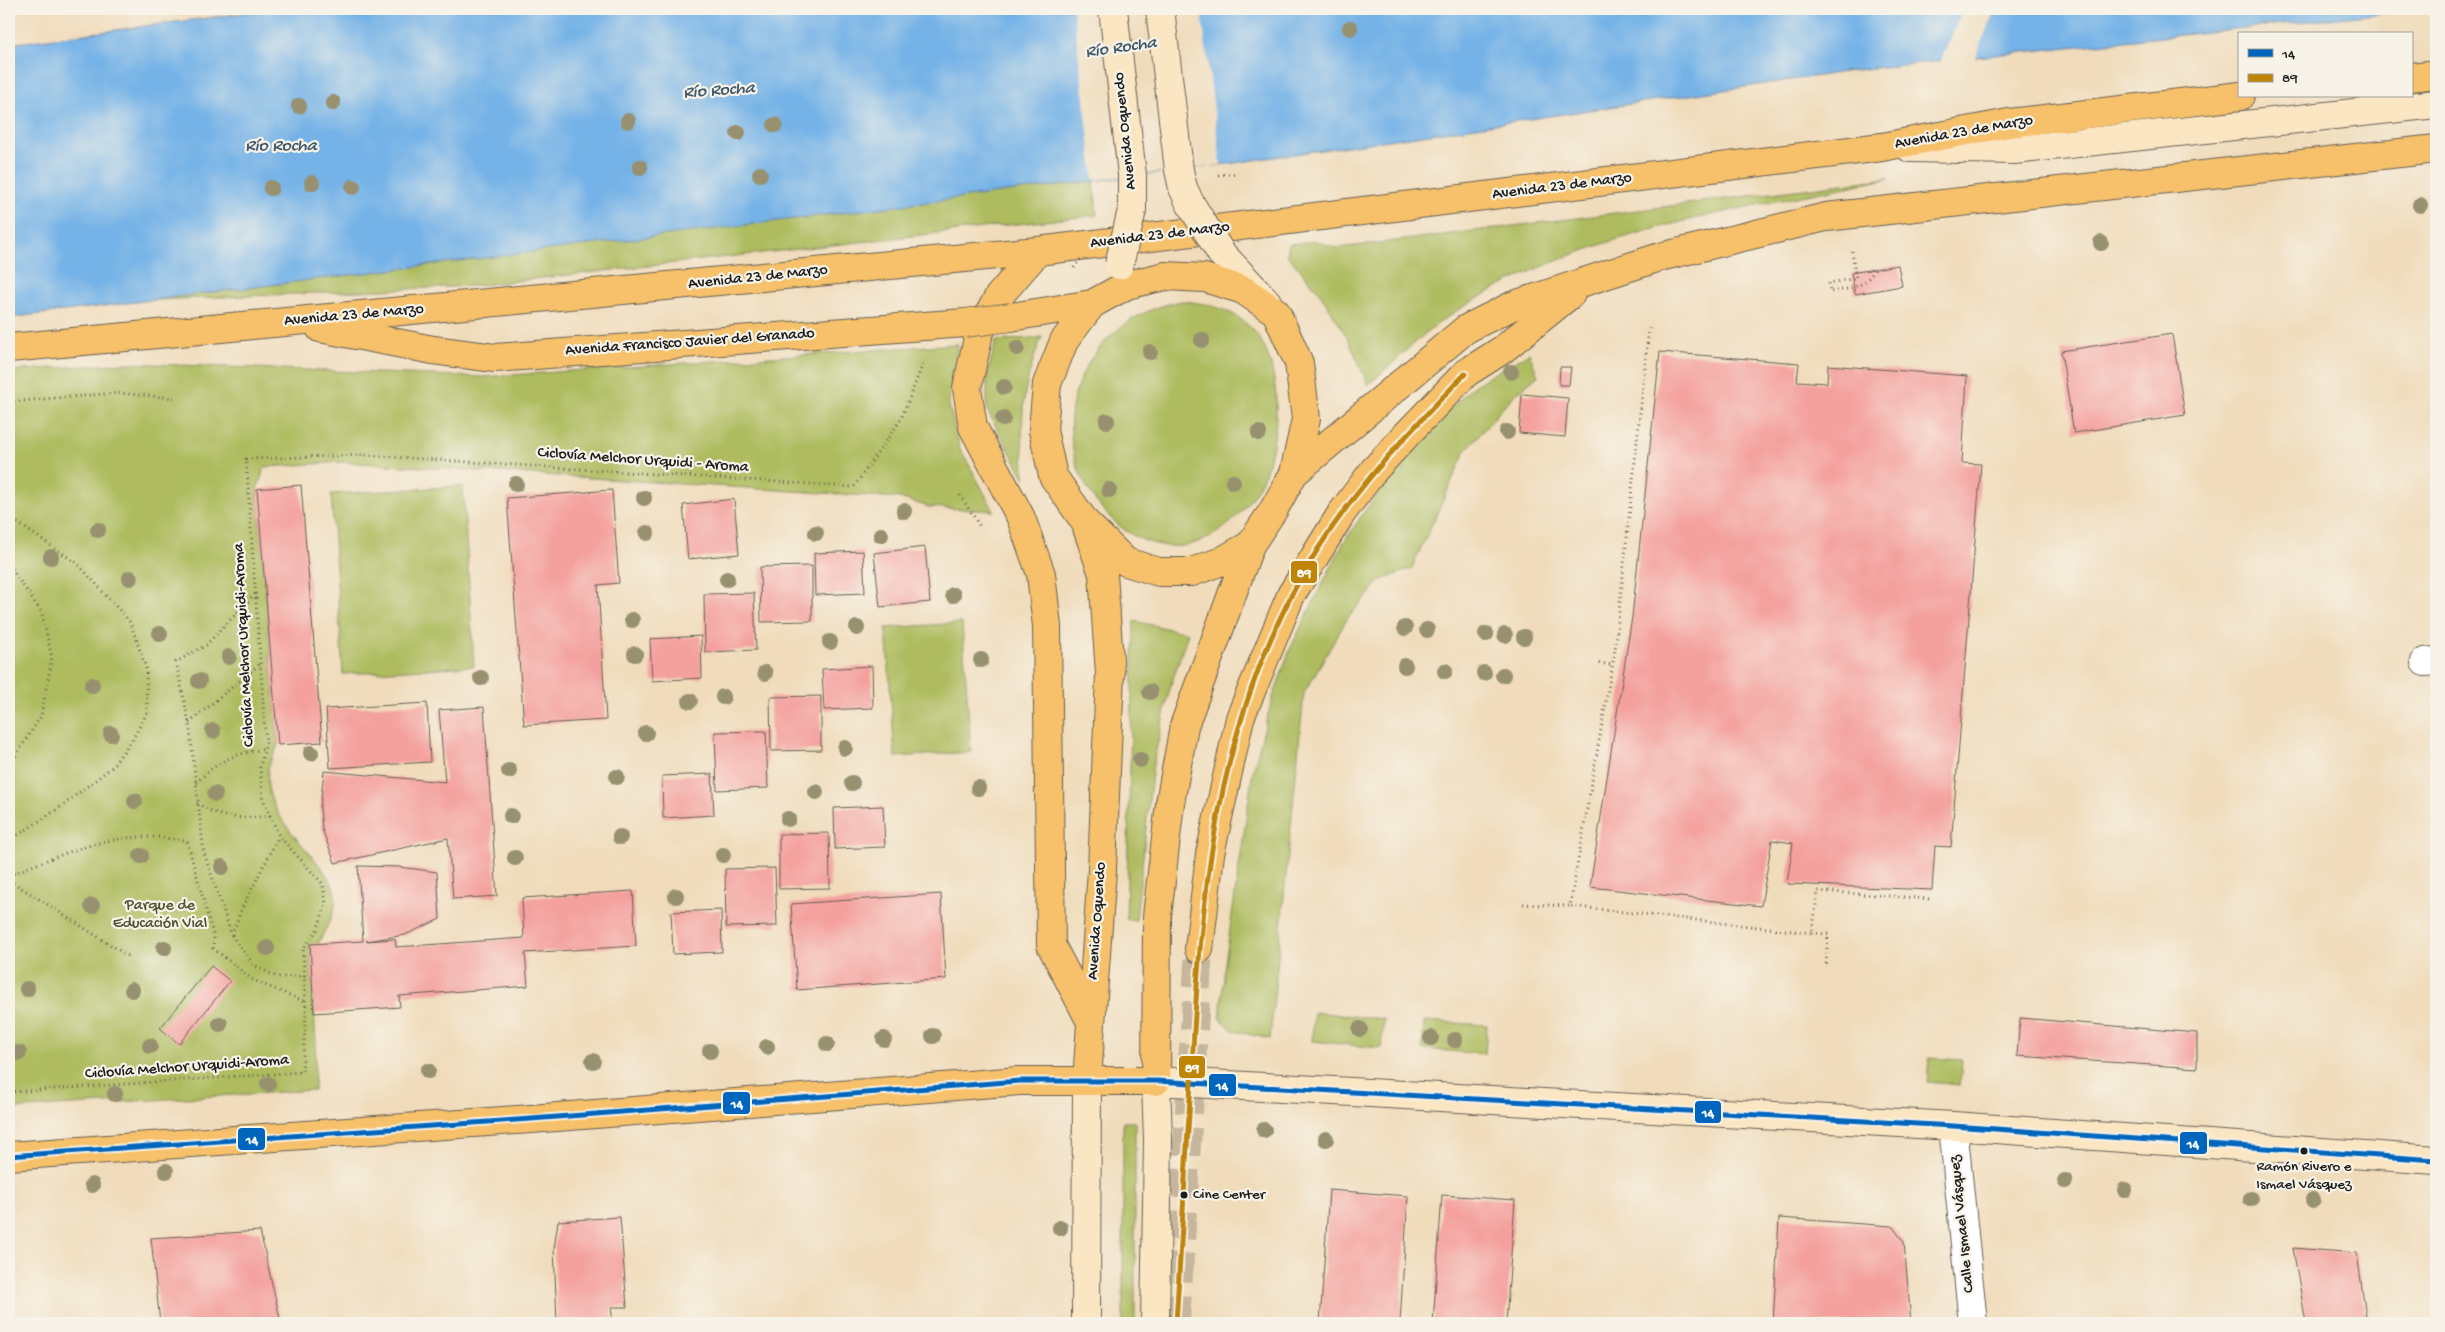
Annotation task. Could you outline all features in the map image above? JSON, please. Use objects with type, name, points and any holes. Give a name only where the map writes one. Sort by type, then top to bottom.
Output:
[{"type":"main road","name":"Avenida Oquendo","points":[[1092,304],[1119,265],[1132,210],[1132,175],[1112,9]]},
{"type":"main road","points":[[1155,1323],[1158,1140],[1156,1081],[1157,916],[1172,793],[1184,726],[1250,545],[1274,509],[1294,473],[1306,419],[1299,363],[1276,312],[1221,252],[1182,188],[1160,9]]},
{"type":"main road","points":[[2412,77],[2436,74]]},
{"type":"main road","name":"Avenida 23 de Marzo","points":[[9,348],[1038,250],[1882,147],[2009,123],[2238,96]]},
{"type":"main road","points":[[1882,147],[2014,150],[2436,104]]},
{"type":"main road","points":[[1294,473],[1466,329],[1514,305],[1660,257],[1826,217],[2436,149]]},
{"type":"main road","points":[[1038,250],[999,296],[979,333],[967,388],[973,427],[1021,518],[1041,574],[1047,626],[1051,945],[1091,1022]]},
{"type":"main road","points":[[1250,545],[1222,561],[1192,572],[1158,572],[1126,562],[1085,522],[1053,476],[1043,430],[1047,384],[1064,341],[1092,304],[1127,285],[1165,276],[1205,278],[1243,290],[1276,312]]},
{"type":"main road","points":[[1199,949],[1210,854],[1240,718],[1291,595],[1341,514],[1374,470],[1403,438],[1466,373],[1502,350],[1582,284]]},
{"type":"main road","name":"Avenida Francisco Javier del Granado","points":[[289,322],[433,350],[494,358],[965,323],[1092,304]]},
{"type":"main road","name":"Avenida Oquendo","points":[[1085,522],[1103,574],[1110,674],[1102,870],[1087,1080],[1086,1323]]},
{"type":"main road","points":[[9,1156],[531,1119],[1020,1081],[1087,1080],[1156,1081],[1953,1126],[2436,1160]]},
{"type":"street","name":"Calle Ismael Vásquez","points":[[1953,1126],[1973,1323]]},
{"type":"path","points":[[1212,175],[1238,173]]},
{"type":"path","points":[[1851,246],[1856,278],[1829,283],[1830,292],[1853,288],[1870,278],[1875,269]]},
{"type":"path","points":[[1570,906],[1613,665],[1649,328]]},
{"type":"path","name":"Ciclovía Melchor Urquidi - Aroma","points":[[270,460],[362,455],[854,487],[901,419],[927,355]]},
{"type":"path","points":[[9,402],[117,393],[174,398]]},
{"type":"path","name":"Ciclovía Melchor Urquidi-Aroma","points":[[9,1092],[302,1072],[306,1002],[303,949],[317,930],[326,904],[322,884],[278,836],[263,799],[260,767],[265,749],[246,459],[270,460]]},
{"type":"path","points":[[960,495],[986,534]]},
{"type":"path","points":[[9,517],[78,564],[130,622],[146,668],[147,713],[132,740],[111,768],[62,806],[9,841]]},
{"type":"path","points":[[9,565],[42,613],[52,658],[41,716],[9,766]]},
{"type":"path","points":[[255,593],[206,645],[176,662],[189,723],[204,853],[232,936],[254,964],[277,977],[305,976]]},
{"type":"path","points":[[189,723],[260,663]]},
{"type":"path","points":[[1599,663],[1613,665]]},
{"type":"path","points":[[195,783],[209,770],[232,755],[265,749]]},
{"type":"path","points":[[197,802],[211,812],[231,818],[271,816]]},
{"type":"path","points":[[9,875],[85,846],[116,840],[152,836],[187,842],[214,938],[213,948],[253,980],[306,1002]]},
{"type":"path","points":[[232,936],[241,910],[278,836]]},
{"type":"path","points":[[9,880],[128,956]]},
{"type":"path","points":[[1812,933],[1818,891],[1932,899]]},
{"type":"path","points":[[1523,904],[1570,906],[1828,934],[1826,964]]},
{"type":"green space","points":[[1890,178],[1718,213],[1607,243],[1552,262],[1500,286],[1449,316],[1417,340],[1368,385],[1348,338],[1319,292],[1287,255],[1289,244],[1316,241],[1335,248],[1356,246]]},
{"type":"green space","points":[[1094,180],[1097,215],[472,286],[136,301]]},
{"type":"green space","points":[[1182,301],[1200,303],[1225,310],[1241,319],[1259,338],[1268,355],[1273,374],[1276,394],[1276,415],[1271,454],[1266,471],[1249,502],[1237,516],[1208,538],[1191,544],[1174,546],[1156,544],[1138,538],[1108,516],[1096,501],[1079,470],[1071,438],[1072,407],[1081,377],[1097,350],[1120,328],[1149,311]]},
{"type":"green space","points":[[1042,337],[1029,374],[1023,407],[1022,441],[1025,479],[987,410],[987,376],[996,341]]},
{"type":"green space","name":"Parque de Educación Vial","points":[[958,344],[948,402],[960,448],[994,511],[929,507],[900,498],[345,462],[265,467],[257,489],[278,745],[268,770],[269,790],[276,809],[327,876],[334,891],[335,905],[330,920],[318,944],[310,945],[316,1042],[314,1090],[9,1109],[9,371],[129,363],[482,377]]},
{"type":"green space","points":[[1529,353],[1538,376],[1514,395],[1466,450],[1412,568],[1381,580],[1347,619],[1304,693],[1270,1039],[1234,1031],[1220,1019],[1225,963],[1253,771],[1271,703],[1290,649],[1342,545],[1364,512],[1422,436],[1473,386]]},
{"type":"green space","points":[[463,486],[474,666],[343,674],[331,494]]},
{"type":"green space","points":[[1134,621],[1188,633],[1170,688],[1153,764],[1136,920],[1126,919]]},
{"type":"green space","points":[[962,623],[971,752],[895,757],[886,628]]},
{"type":"green space","points":[[1314,1012],[1384,1019],[1381,1048],[1312,1041]]},
{"type":"green space","points":[[1424,1021],[1487,1025],[1485,1054],[1422,1049]]},
{"type":"green space","points":[[1929,1058],[1962,1060],[1960,1085],[1927,1082]]},
{"type":"green space","points":[[1123,1122],[1135,1122],[1135,1323],[1123,1323]]},
{"type":"water","name":"Río Rocha","points":[[275,9],[2422,9],[1865,69],[1221,165],[9,318],[9,44]]},
{"type":"pier","points":[[1073,9],[1201,9],[1221,165],[1094,180]]},
{"type":"pier","points":[[1963,9],[1995,9],[1974,60],[1940,63]]},
{"type":"building","points":[[1898,265],[1902,286],[1855,294],[1851,273]]},
{"type":"building","points":[[2172,334],[2185,415],[2074,433],[2061,351]]},
{"type":"building","points":[[1660,352],[1799,363],[1797,381],[1827,383],[1828,365],[1967,376],[1962,463],[1981,464],[1951,847],[1935,846],[1932,890],[1787,884],[1793,843],[1772,840],[1761,906],[1590,887],[1632,617]]},
{"type":"building","points":[[1560,367],[1571,367],[1569,385],[1559,385]]},
{"type":"building","points":[[1522,394],[1568,398],[1565,437],[1519,433]]},
{"type":"building","points":[[301,485],[322,742],[278,745],[257,489]]},
{"type":"building","points":[[612,490],[619,583],[598,585],[606,720],[524,725],[507,498]]},
{"type":"building","points":[[734,499],[739,554],[688,559],[683,505]]},
{"type":"building","points":[[925,547],[930,602],[880,607],[874,553]]},
{"type":"building","points":[[863,551],[865,593],[815,595],[814,553]]},
{"type":"building","points":[[812,566],[812,621],[761,622],[760,567]]},
{"type":"building","points":[[754,593],[756,650],[705,652],[704,594]]},
{"type":"building","points":[[701,636],[702,678],[652,681],[650,639]]},
{"type":"building","points":[[872,666],[873,708],[824,710],[822,669]]},
{"type":"building","points":[[821,696],[821,750],[771,751],[770,697]]},
{"type":"building","points":[[427,703],[430,762],[330,768],[326,709]]},
{"type":"building","points":[[484,707],[497,896],[453,899],[448,838],[335,863],[322,829],[320,808],[324,771],[445,782],[439,710]]},
{"type":"building","points":[[766,731],[768,788],[717,790],[715,732]]},
{"type":"building","points":[[712,774],[714,815],[663,818],[662,776]]},
{"type":"building","points":[[883,806],[885,847],[835,849],[834,808]]},
{"type":"building","points":[[829,833],[830,888],[779,889],[779,834]]},
{"type":"building","points":[[358,866],[399,867],[437,872],[440,919],[405,935],[366,941],[395,939],[396,947],[524,938],[522,898],[633,891],[636,946],[525,953],[528,986],[399,996],[400,1007],[314,1013],[310,944],[363,941]]},
{"type":"building","points":[[775,868],[777,926],[726,927],[725,869]]},
{"type":"building","points":[[941,894],[946,979],[797,990],[791,904]]},
{"type":"building","points":[[721,910],[722,952],[673,954],[671,912]]},
{"type":"building","points":[[211,966],[230,981],[179,1044],[160,1028]]},
{"type":"building","points":[[2020,1018],[2197,1033],[2197,1068],[2017,1056]]},
{"type":"building","points":[[1329,1190],[1408,1196],[1400,1323],[1320,1323]]},
{"type":"building","points":[[1442,1195],[1515,1200],[1506,1323],[1433,1323]]},
{"type":"building","points":[[620,1217],[627,1307],[611,1307],[613,1323],[557,1323],[554,1249],[558,1221]]},
{"type":"building","points":[[1779,1218],[1892,1226],[1904,1242],[1911,1323],[1773,1323]]},
{"type":"building","points":[[260,1231],[281,1323],[160,1323],[151,1238]]},
{"type":"building","points":[[2293,1248],[2357,1253],[2367,1323],[2306,1323]]},
{"type":"tunnel","points":[[1176,1323],[1199,949]]},
{"type":"transit line","name":"89","points":[[1176,1323],[1200,944],[1216,825],[1228,767],[1244,710],[1265,652],[1291,596],[1328,534],[1369,478],[1465,374]]},
{"type":"transit line","name":"14","points":[[9,1156],[531,1119],[1019,1081],[1156,1081],[1953,1126],[2436,1160]]},
{"type":"place","name":"Ramón Rivero e Ismael Vásquez","points":[[2304,1151]]},
{"type":"place","name":"Cine Center","points":[[1184,1195]]}]
